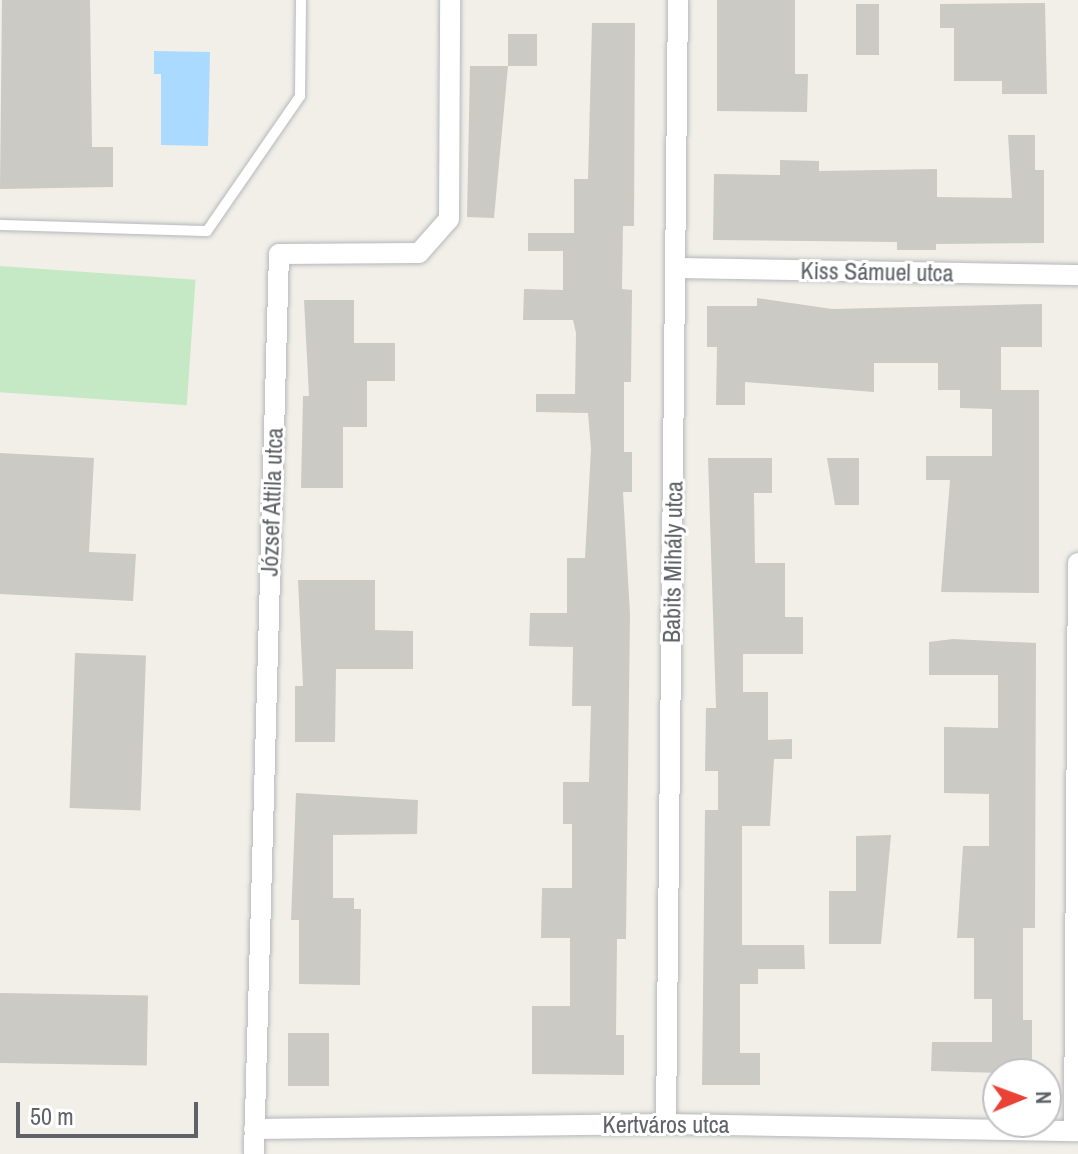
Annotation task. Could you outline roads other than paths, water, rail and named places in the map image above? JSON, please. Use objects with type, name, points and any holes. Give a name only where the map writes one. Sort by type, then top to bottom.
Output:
[{"type":"street","name":"József Attila utca","points":[[254,1154],[279,254],[419,253],[449,219],[450,0]]},
{"type":"street","name":"Babits Mihály utca","points":[[666,1124],[678,0]]},
{"type":"street","name":"Kiss Sámuel utca","points":[[676,268],[1078,275]]},
{"type":"street","points":[[1076,1131],[1078,563]]},
{"type":"street","name":"Kertváros utca","points":[[254,1129],[666,1124],[1076,1131]]},
{"type":"lane","points":[[0,225],[207,231],[300,96],[301,0]]},
{"type":"water","points":[[154,51],[210,52],[208,146],[161,145],[161,74],[154,74]]}]
